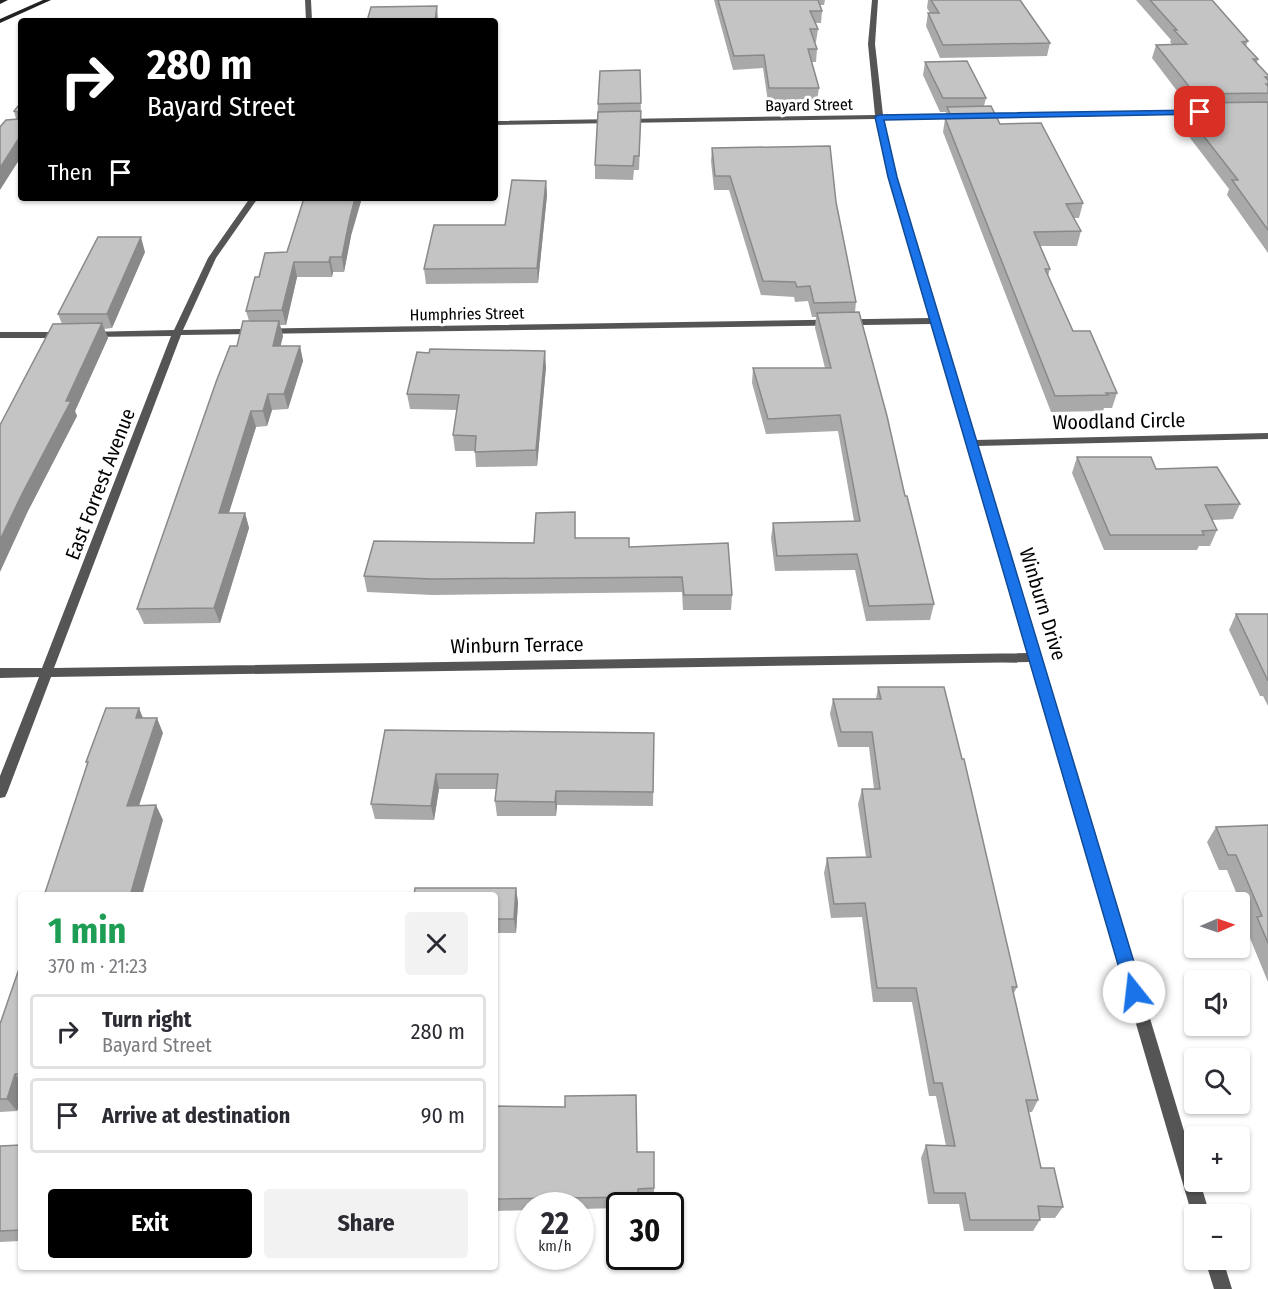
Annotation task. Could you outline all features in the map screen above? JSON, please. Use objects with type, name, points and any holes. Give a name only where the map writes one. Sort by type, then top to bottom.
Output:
[{"type":"main road","points":[[0,2],[5,0]]},
{"type":"main road","points":[[0,21],[48,0]]},
{"type":"street","points":[[308,0],[309,18]]},
{"type":"street","name":"Winburn Drive","points":[[875,0],[873,60],[879,117],[892,177],[1198,1204]]},
{"type":"street","points":[[977,116],[1221,112]]},
{"type":"street","name":"Bayard Street","points":[[498,123],[966,116]]},
{"type":"street","name":"East Forrest Avenue","points":[[0,793],[177,333],[212,258],[252,201]]},
{"type":"street","name":"Humphries Street","points":[[80,334],[935,321]]},
{"type":"street","points":[[0,336],[69,334]]},
{"type":"street","name":"Woodland Circle","points":[[971,443],[1268,436]]},
{"type":"street","name":"Winburn Terrace","points":[[0,673],[1035,657]]},
{"type":"street","points":[[1217,1270],[1223,1289]]},
{"type":"building","points":[[718,0],[818,0],[822,11],[810,11],[818,29],[810,29],[817,49],[808,49],[819,88],[769,88],[764,55],[734,56]]},
{"type":"building","points":[[931,0],[1020,0],[1050,43],[943,45],[928,13],[939,13]]},
{"type":"building","points":[[1150,0],[1212,0],[1248,41],[1242,42],[1258,59],[1253,59],[1268,75],[1265,77],[1268,80],[1266,84],[1268,93],[1195,94],[1156,45],[1187,44]]},
{"type":"building","points":[[437,6],[435,18],[368,18],[371,7]]},
{"type":"building","points":[[967,61],[986,98],[943,98],[925,62]]},
{"type":"building","points":[[640,70],[641,103],[598,104],[600,71]]},
{"type":"building","points":[[1268,102],[1268,230],[1232,180],[1238,180],[1191,120],[1216,119],[1201,103]]},
{"type":"building","points":[[991,106],[1000,124],[1041,123],[1083,203],[1066,204],[1081,231],[1034,232],[1050,269],[1045,269],[1073,331],[1090,331],[1117,393],[1055,396],[945,118],[952,118],[947,107]]},
{"type":"building","points":[[641,111],[639,156],[634,156],[633,166],[595,165],[598,112]]},
{"type":"building","points":[[18,119],[18,140],[0,168],[0,127],[6,120]]},
{"type":"building","points":[[830,146],[836,202],[856,302],[814,303],[810,286],[797,287],[795,282],[763,281],[730,176],[715,176],[712,148]]},
{"type":"building","points":[[512,180],[546,181],[537,268],[424,269],[434,225],[505,225]]},
{"type":"building","points":[[303,201],[354,201],[342,257],[330,257],[329,262],[294,262],[282,310],[246,311],[255,277],[259,277],[265,253],[287,252]]},
{"type":"building","points":[[98,237],[141,237],[107,314],[58,314]]},
{"type":"building","points":[[859,312],[934,604],[869,606],[857,554],[777,556],[773,523],[860,521],[840,415],[768,419],[753,368],[831,368],[817,313]]},
{"type":"building","points":[[243,321],[279,321],[273,346],[300,346],[284,394],[268,394],[263,411],[251,411],[219,513],[245,513],[214,608],[137,609],[216,382],[230,346],[237,346]]},
{"type":"building","points":[[102,323],[66,401],[71,401],[0,540],[0,425],[53,324]]},
{"type":"building","points":[[430,349],[545,351],[536,450],[475,452],[476,436],[453,435],[459,395],[407,394],[417,352],[429,353]]},
{"type":"building","points":[[1077,457],[1151,457],[1156,469],[1217,467],[1240,504],[1205,505],[1217,530],[1202,531],[1204,535],[1110,535]]},
{"type":"building","points":[[575,512],[575,538],[629,538],[629,547],[728,543],[732,595],[684,595],[682,577],[431,579],[364,576],[374,541],[534,543],[536,513]]},
{"type":"building","points":[[1236,614],[1268,614],[1268,681]]},
{"type":"building","points":[[878,687],[944,687],[962,759],[964,759],[1017,987],[1012,987],[1038,1100],[1026,1100],[1041,1168],[1054,1168],[1063,1207],[1038,1206],[1040,1220],[970,1220],[965,1193],[934,1193],[926,1145],[955,1146],[942,1083],[934,1083],[916,988],[877,988],[865,903],[834,904],[827,858],[871,857],[862,789],[880,789],[872,732],[841,732],[833,699],[881,699]]},
{"type":"building","points":[[106,708],[139,708],[136,718],[157,718],[127,806],[156,805],[131,892],[45,892],[88,762],[86,762]]},
{"type":"building","points":[[385,730],[654,733],[653,792],[556,791],[555,802],[495,801],[498,774],[436,774],[431,806],[371,804]]},
{"type":"building","points":[[1268,825],[1268,943],[1257,917],[1262,916],[1236,855],[1228,855],[1216,827]]},
{"type":"building","points":[[415,888],[516,888],[514,919],[498,919],[498,892],[414,892]]},
{"type":"building","points":[[18,972],[18,1074],[15,1074],[7,1099],[0,1099],[0,1024]]},
{"type":"building","points":[[636,1095],[637,1152],[654,1152],[654,1188],[638,1189],[638,1192],[606,1192],[606,1197],[594,1198],[594,1192],[516,1192],[516,1199],[498,1199],[498,1106],[565,1107],[565,1096]]},
{"type":"building","points":[[18,1145],[18,1230],[0,1231],[0,1146]]},
{"type":"route","points":[[1134,992],[892,177],[879,117],[1200,112]]}]
